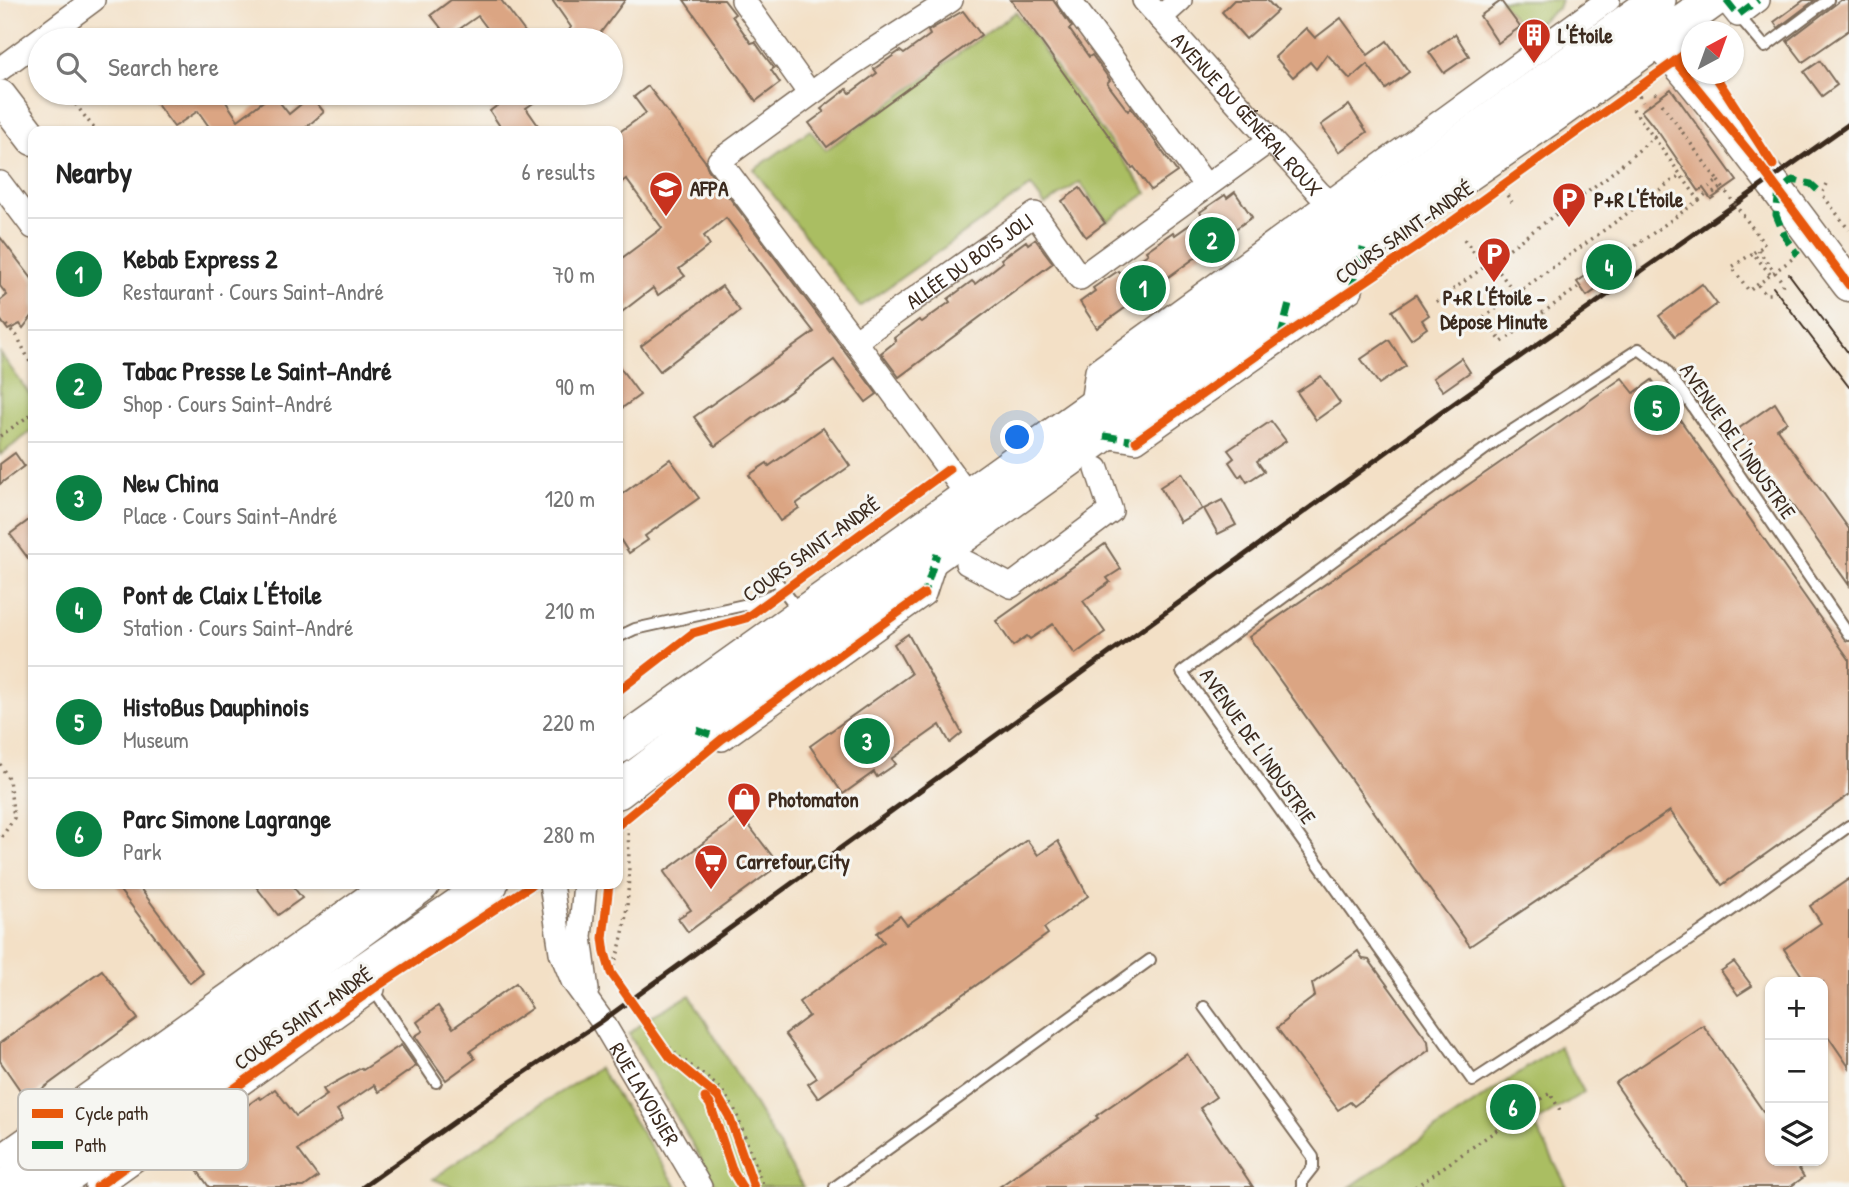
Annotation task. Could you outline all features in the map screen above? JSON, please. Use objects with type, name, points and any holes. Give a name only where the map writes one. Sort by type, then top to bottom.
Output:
[{"type":"main road","name":"COURS SAINT-ANDRÉ","points":[[623,815],[709,735],[952,559],[1098,422],[1351,222],[1644,18],[1726,5]]},
{"type":"main road","points":[[1644,18],[1758,163],[1849,285]]},
{"type":"main road","points":[[1720,84],[1778,174],[1849,270]]},
{"type":"main road","points":[[7,105],[28,132]]},
{"type":"main road","name":"COURS SAINT-ANDRÉ","points":[[623,742],[788,596],[969,497],[1098,422],[1290,300],[1351,222]]},
{"type":"main road","name":"COURS SAINT-ANDRÉ","points":[[141,1089],[415,889]]},
{"type":"main road","name":"COURS SAINT-ANDRÉ","points":[[201,1089],[367,980],[484,889]]},
{"type":"main road","name":"COURS SAINT-ANDRÉ","points":[[5,1187],[29,1170]]},
{"type":"main road","name":"COURS SAINT-ANDRÉ","points":[[51,1187],[77,1170]]},
{"type":"street","points":[[55,28],[93,0]]},
{"type":"street","points":[[743,0],[810,94]]},
{"type":"street","points":[[951,0],[853,63],[719,161],[969,497]]},
{"type":"street","points":[[1069,0],[1206,186]]},
{"type":"street","name":"AVENUE DU GÉNÉRAL ROUX","points":[[1144,0],[1270,140],[1351,222]]},
{"type":"street","points":[[1160,18],[1180,0]]},
{"type":"street","name":"COURS SAINT-ANDRÉ","points":[[1726,5],[1758,0]]},
{"type":"street","points":[[0,69],[28,48]]},
{"type":"street","name":"ALLÉE DU BOIS JOLI","points":[[855,341],[1035,214],[1080,278],[1270,140]]},
{"type":"street","points":[[0,183],[28,220]]},
{"type":"street","name":"COURS SAINT-ANDRÉ","points":[[1098,422],[1136,441],[1352,290],[1351,222]]},
{"type":"street","points":[[1280,339],[1290,300]]},
{"type":"street","points":[[952,559],[1011,586],[1111,511],[1097,469]]},
{"type":"street","points":[[88,1089],[226,983],[376,889]]},
{"type":"street","name":"RUE LAVOISIER","points":[[552,889],[561,952],[573,981],[602,1021],[699,1187]]},
{"type":"street","name":"RUE LAVOISIER","points":[[585,889],[580,937],[589,1004]]},
{"type":"street","name":"COURS SAINT-ANDRÉ","points":[[225,1089],[367,980]]},
{"type":"street","points":[[226,983],[264,1001]]},
{"type":"street","points":[[0,1157],[18,1143]]},
{"type":"street","name":"COURS SAINT-ANDRÉ","points":[[97,1187],[119,1170]]},
{"type":"lane","points":[[1726,5],[1765,47],[1828,0]]},
{"type":"lane","name":"AVENUE DE L'INDUSTRIE","points":[[1849,635],[1683,393],[1663,367],[1639,349],[1496,441],[1182,672],[1473,1081],[1700,932],[1849,826]]},
{"type":"lane","points":[[623,635],[635,629],[788,596]]},
{"type":"lane","points":[[835,1187],[1150,960]]},
{"type":"lane","points":[[367,980],[436,1082]]},
{"type":"lane","points":[[1204,1007],[1313,1157],[1313,1167],[1302,1181],[1302,1187]]},
{"type":"path","points":[[1643,102],[1635,90],[1644,18]]},
{"type":"path","points":[[1625,97],[1635,90]]},
{"type":"path","points":[[1654,93],[1658,99]]},
{"type":"path","points":[[1662,104],[1765,245],[1732,267],[1749,291],[1798,255],[1801,258]]},
{"type":"path","points":[[76,105],[92,126]]},
{"type":"path","points":[[1633,109],[1699,200]]},
{"type":"path","points":[[1670,126],[1676,123]]},
{"type":"path","points":[[1436,302],[1607,177],[1660,133]]},
{"type":"path","points":[[1492,175],[1513,202]]},
{"type":"path","points":[[1461,334],[1680,175]]},
{"type":"path","points":[[1624,254],[1699,200],[1718,181]]},
{"type":"path","points":[[1827,184],[1822,194],[1849,230]]},
{"type":"path","points":[[1713,193],[1723,187]]},
{"type":"path","points":[[1464,239],[1485,265]]},
{"type":"path","points":[[1756,251],[1772,273],[1785,285]]},
{"type":"path","points":[[1491,261],[1515,293]]},
{"type":"path","points":[[1758,285],[1766,294],[1772,294]]},
{"type":"path","points":[[1489,326],[1502,342],[1580,286]]},
{"type":"path","points":[[1,324],[17,336],[28,358]]},
{"type":"path","points":[[0,436],[28,416]]},
{"type":"path","points":[[0,764],[9,779],[14,818],[0,839]]},
{"type":"path","points":[[611,973],[626,925],[630,872],[623,823]]},
{"type":"path","points":[[610,939],[611,973]]},
{"type":"path","points":[[604,953],[611,973]]},
{"type":"path","points":[[645,1022],[660,1053]]},
{"type":"path","points":[[645,1022],[670,1057],[718,1097],[729,1116],[754,1187]]},
{"type":"path","points":[[645,1022],[678,1056],[720,1088],[740,1121],[764,1187]]},
{"type":"path","points":[[1415,1187],[1550,1093],[1561,1112]]},
{"type":"green space","points":[[1500,0],[1561,0],[1558,8],[1525,32]]},
{"type":"green space","points":[[1016,12],[1147,193],[1107,221],[1080,182],[1045,205],[1031,186],[860,307],[754,170],[810,130],[826,150]]},
{"type":"green space","points":[[0,353],[28,392],[28,434],[0,455]]},
{"type":"green space","points":[[690,995],[803,1187],[717,1187],[629,1034],[651,1016]]},
{"type":"green space","points":[[1559,1046],[1584,1092],[1534,1123],[1567,1187],[1350,1187]]},
{"type":"green space","points":[[599,1068],[677,1187],[453,1187],[433,1179],[522,1116]]},
{"type":"building","points":[[451,0],[501,0],[522,28],[487,28],[478,16],[461,28],[441,28],[431,15]]},
{"type":"building","points":[[552,0],[625,0],[604,28],[571,27]]},
{"type":"building","points":[[684,0],[724,0],[751,43],[755,42],[774,68],[771,70],[780,83],[756,101]]},
{"type":"building","points":[[1011,0],[1053,0],[1072,27],[1069,29],[1110,80],[1107,83],[1128,111],[1131,108],[1177,172],[1151,190],[1134,167],[1132,168]]},
{"type":"building","points":[[1234,0],[1267,0],[1277,11],[1246,39],[1222,12]]},
{"type":"building","points":[[1804,0],[1815,0],[1778,28],[1774,22]]},
{"type":"building","points":[[1841,0],[1849,0],[1849,30],[1803,62],[1787,41]]},
{"type":"building","points":[[1501,1],[1520,27],[1498,43],[1480,16]]},
{"type":"building","points":[[963,11],[981,35],[827,147],[809,123],[824,112],[821,109],[847,89],[850,93],[877,73],[874,69],[900,51],[904,54],[930,35],[928,31]]},
{"type":"building","points":[[1341,18],[1368,55],[1387,41],[1409,72],[1386,89],[1367,64],[1350,79],[1327,54],[1316,69],[1310,62],[1293,77],[1275,57],[1306,28],[1315,38]]},
{"type":"building","points":[[1455,34],[1469,56],[1444,73],[1429,52]]},
{"type":"building","points":[[1820,61],[1837,85],[1822,96],[1804,72]]},
{"type":"building","points":[[648,86],[877,394],[866,402],[834,360],[715,446],[694,417],[814,332],[726,218],[704,236],[710,245],[679,269],[685,276],[658,295],[653,288],[623,311],[623,257],[662,228],[626,179],[623,181],[623,129],[646,113],[634,97]]},
{"type":"building","points":[[1671,89],[1737,181],[1711,199],[1703,188],[1699,191],[1641,111]]},
{"type":"building","points":[[158,105],[228,105],[238,120],[258,105],[282,105],[289,114],[300,105],[318,105],[324,112],[308,126],[208,126],[198,111],[173,126]]},
{"type":"building","points":[[498,105],[530,105],[526,108],[539,126],[500,126],[490,111]]},
{"type":"building","points":[[1349,105],[1367,132],[1339,152],[1321,125]]},
{"type":"building","points":[[1080,188],[1105,223],[1086,237],[1062,201]]},
{"type":"building","points":[[1235,192],[1252,217],[1097,328],[1080,302],[1095,291],[1093,288],[1148,254],[1146,251],[1173,232],[1175,235],[1202,216],[1200,212],[1225,195],[1227,198]]},
{"type":"building","points":[[0,237],[28,273],[28,322],[23,328],[20,324],[8,330],[0,319],[0,301],[7,295],[0,286]]},
{"type":"building","points":[[1035,239],[1053,263],[899,377],[881,353],[896,341],[894,338],[950,302],[948,299],[972,281],[975,284],[1003,262],[1001,259],[1026,241],[1028,244]]},
{"type":"building","points":[[1621,250],[1632,264],[1587,296],[1577,282]]},
{"type":"building","points":[[1702,284],[1717,304],[1675,336],[1659,316]]},
{"type":"building","points":[[722,286],[740,311],[660,371],[641,346]]},
{"type":"building","points":[[1416,295],[1429,315],[1422,320],[1427,328],[1411,339],[1392,311]]},
{"type":"building","points":[[1389,340],[1406,366],[1379,384],[1361,359]]},
{"type":"building","points":[[1461,358],[1470,372],[1443,391],[1433,378]]},
{"type":"building","points":[[623,372],[640,395],[623,407]]},
{"type":"building","points":[[1321,376],[1340,403],[1316,420],[1297,392]]},
{"type":"building","points":[[1622,378],[1634,393],[1652,380],[1849,659],[1849,795],[1722,885],[1670,811],[1470,946],[1249,637]]},
{"type":"building","points":[[1775,403],[1787,422],[1777,429],[1849,529],[1849,585],[1738,429]]},
{"type":"building","points":[[1271,421],[1286,441],[1257,461],[1264,471],[1247,482],[1242,474],[1239,477],[1229,462],[1234,458],[1228,450]]},
{"type":"building","points":[[823,428],[850,466],[796,504],[799,508],[780,521],[749,475],[767,463],[769,466]]},
{"type":"building","points":[[15,453],[24,466],[0,484],[0,464]]},
{"type":"building","points":[[670,459],[699,498],[645,536],[648,540],[629,553],[623,544],[623,493]]},
{"type":"building","points":[[1182,473],[1202,509],[1180,522],[1160,487]]},
{"type":"building","points":[[1222,500],[1236,525],[1218,534],[1204,509]]},
{"type":"building","points":[[28,521],[28,558],[10,534]]},
{"type":"building","points":[[1105,544],[1121,569],[1107,578],[1110,582],[1083,601],[1105,632],[1075,654],[1053,624],[1013,646],[996,621]]},
{"type":"building","points":[[908,634],[962,733],[950,743],[940,725],[892,759],[896,764],[877,777],[874,772],[843,794],[810,746],[911,674],[894,644]]},
{"type":"building","name":"Carrefour City","points":[[741,815],[779,865],[688,932],[678,918],[691,910],[664,872]]},
{"type":"building","points":[[1027,840],[1038,855],[1058,841],[1088,896],[1044,928],[1048,934],[818,1098],[808,1084],[817,1078],[785,1034],[809,1016],[799,1002],[884,942],[877,933],[900,916],[907,925]]},
{"type":"building","points":[[1849,879],[1849,1067],[1828,1036],[1828,977],[1803,977],[1784,949],[1821,923],[1810,906]]},
{"type":"building","points":[[119,889],[141,889],[203,973],[190,983]]},
{"type":"building","points":[[258,889],[295,889],[302,898],[278,915]]},
{"type":"building","points":[[1358,951],[1363,959],[1369,960],[1428,1041],[1429,1050],[1354,1106],[1350,1102],[1338,1110],[1277,1028],[1315,996],[1312,984]]},
{"type":"building","points":[[1734,962],[1752,986],[1738,995],[1721,971]]},
{"type":"building","points":[[102,970],[138,1019],[42,1089],[19,1089],[0,1061],[0,1043]]},
{"type":"building","points":[[516,983],[532,1008],[470,1051],[475,1059],[446,1080],[415,1036],[423,1031],[417,1022],[438,1006],[453,1028]]},
{"type":"building","points":[[1703,1025],[1765,1114],[1765,1166],[1797,1166],[1804,1177],[1790,1187],[1687,1187],[1615,1083]]},
{"type":"building","points":[[401,1045],[416,1066],[379,1092],[374,1085],[337,1110],[343,1119],[298,1150],[318,1177],[304,1187],[209,1187],[197,1170],[248,1170],[248,1105],[259,1097],[261,1099],[275,1089],[296,1116],[327,1095],[323,1089],[361,1068],[363,1070]]},
{"type":"building","points":[[1187,1054],[1216,1097],[1200,1108],[1253,1187],[999,1187],[1098,1118],[1096,1116]]},
{"type":"tram line","points":[[1789,274],[1849,354]]},
{"type":"tram line","points":[[1773,287],[1849,387]]},
{"type":"railway","points":[[363,1187],[503,1087],[602,1021],[1439,414],[1849,124]]},
{"type":"marked path","points":[[1726,0],[1738,15],[1758,0]]},
{"type":"marked path","points":[[1787,185],[1793,180],[1811,184],[1822,194]]},
{"type":"marked path","points":[[1779,191],[1776,215],[1786,239],[1798,255]]},
{"type":"marked path","points":[[1351,291],[1363,248]]},
{"type":"marked path","points":[[1280,339],[1290,300]]},
{"type":"marked path","points":[[1104,436],[1136,441],[1141,437]]},
{"type":"marked path","points":[[919,598],[924,594],[937,554]]},
{"type":"marked path","points":[[697,730],[722,739],[725,737]]},
{"type":"marked path","points":[[361,971],[373,989],[368,993]]},
{"type":"cycle path","points":[[1136,441],[1428,239],[1681,57]]},
{"type":"cycle path","points":[[1675,61],[1758,163],[1849,285]]},
{"type":"cycle path","points":[[1720,84],[1773,165]]},
{"type":"cycle path","points":[[623,687],[693,633],[746,618],[949,469]]},
{"type":"cycle path","points":[[623,821],[722,739],[924,594]]},
{"type":"cycle path","points":[[234,1089],[373,989],[525,889]]},
{"type":"cycle path","points":[[608,889],[603,938],[611,973],[670,1057],[718,1097],[729,1116],[754,1187]]},
{"type":"cycle path","points":[[705,1098],[710,1104],[733,1172],[742,1187]]},
{"type":"cycle path","points":[[97,1187],[121,1170]]},
{"type":"place","name":"L'Étoile","points":[[1534,65]]},
{"type":"place","name":"AFPA","points":[[666,218]]},
{"type":"place","name":"P+R L'Étoile","points":[[1569,229]]},
{"type":"place","name":"Tabac Presse Le Saint-André","points":[[1212,240]]},
{"type":"place","name":"Pont de Claix L'Étoile","points":[[1609,267]]},
{"type":"place","name":"P+R L'Étoile - Dépose Minute","points":[[1494,284]]},
{"type":"place","name":"Kebab Express 2","points":[[1143,288]]},
{"type":"place","name":"HistoBus Dauphinois","points":[[1657,408]]},
{"type":"place","name":"New China","points":[[867,741]]},
{"type":"place","name":"Photomaton","points":[[744,829]]},
{"type":"place","name":"Carrefour City","points":[[711,891]]},
{"type":"place","name":"Parc Simone Lagrange","points":[[1513,1107]]}]
